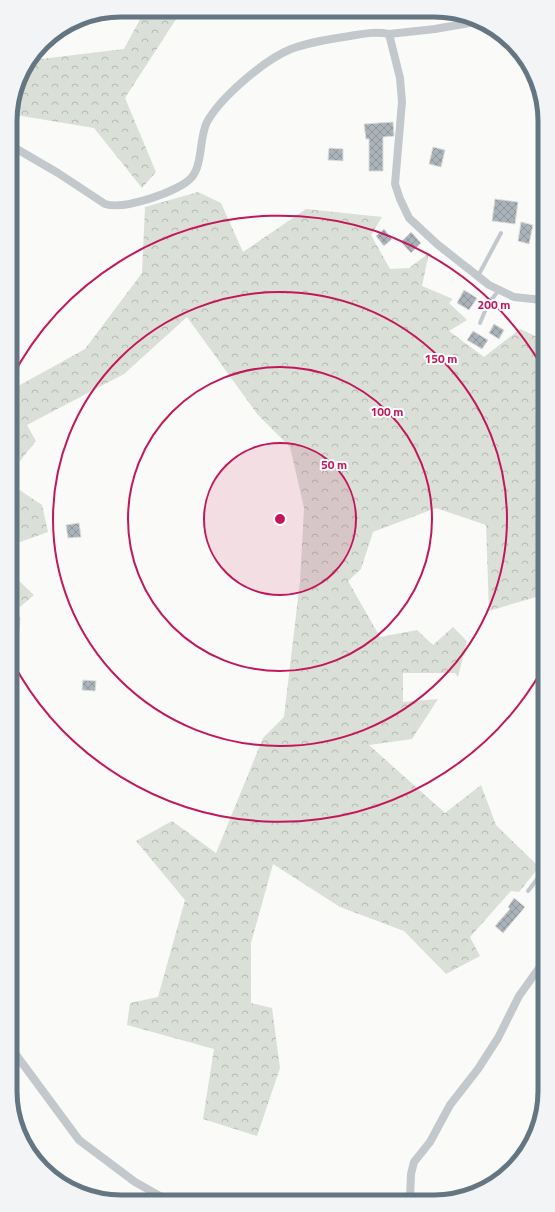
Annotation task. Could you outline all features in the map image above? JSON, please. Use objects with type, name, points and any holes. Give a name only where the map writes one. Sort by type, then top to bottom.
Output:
[{"type":"street","points":[[17,149],[58,172],[104,204],[121,206],[146,200],[187,182],[193,176],[206,124],[223,100],[249,76],[290,50],[315,42],[378,32],[389,34],[435,29],[468,23]]},
{"type":"street","points":[[389,34],[400,78],[402,102],[395,184],[409,218],[437,244],[478,277],[514,297],[538,300]]},
{"type":"street","points":[[410,1195],[411,1174],[414,1162],[433,1137],[450,1105],[498,1038],[519,996],[538,969]]},
{"type":"street","points":[[17,1056],[79,1140],[135,1182],[157,1195]]},
{"type":"lane","points":[[478,277],[501,234]]},
{"type":"lane","points":[[480,323],[488,304],[499,290]]},
{"type":"lane","points":[[528,891],[538,878]]},
{"type":"green space","points":[[141,17],[177,17],[125,98],[156,172],[142,188],[94,128],[17,115],[25,81],[36,62],[41,59],[124,49]]},
{"type":"green space","points":[[198,192],[221,203],[243,252],[306,209],[382,217],[371,235],[390,269],[409,268],[429,253],[422,286],[453,299],[449,303],[467,320],[449,331],[484,357],[520,329],[538,337],[538,596],[489,611],[486,525],[436,508],[373,532],[361,569],[348,581],[380,637],[417,630],[433,645],[453,627],[467,641],[458,677],[455,673],[403,673],[403,702],[438,699],[412,739],[369,745],[445,813],[481,785],[496,825],[538,866],[538,868],[519,892],[511,891],[470,937],[480,956],[446,974],[404,931],[340,907],[273,864],[251,943],[251,1003],[272,1008],[280,1068],[257,1136],[203,1119],[214,1049],[127,1025],[130,1003],[158,997],[185,900],[136,841],[172,821],[216,853],[263,738],[284,717],[300,581],[304,508],[290,447],[258,415],[187,317],[124,374],[27,425],[36,441],[17,465],[17,387],[85,349],[142,273],[145,207]]},
{"type":"green space","points":[[17,488],[42,505],[48,532],[17,543]]},
{"type":"green space","points":[[17,579],[34,595],[20,607],[17,604]]},
{"type":"building","points":[[393,122],[394,136],[383,137],[383,171],[369,171],[369,139],[366,139],[364,124]]},
{"type":"building","points":[[433,147],[445,150],[441,167],[429,164]]},
{"type":"building","points":[[329,148],[343,149],[343,161],[328,160]]},
{"type":"building","points":[[495,199],[518,202],[515,224],[492,221]]},
{"type":"building","points":[[521,222],[533,225],[529,244],[518,241]]},
{"type":"building","points":[[384,229],[392,239],[384,246],[376,236]]},
{"type":"building","points":[[411,232],[421,243],[411,253],[401,242]]},
{"type":"building","points":[[464,290],[477,298],[469,310],[457,303]]},
{"type":"building","points":[[494,324],[504,330],[499,339],[489,333]]},
{"type":"building","points":[[473,331],[488,340],[482,349],[467,340]]},
{"type":"building","points":[[79,523],[81,537],[68,538],[66,525]]},
{"type":"building","points":[[17,617],[20,617],[17,645]]},
{"type":"building","points":[[83,680],[96,681],[95,691],[82,690]]},
{"type":"building","points":[[514,898],[525,907],[503,933],[495,926],[510,909],[508,907]]}]
